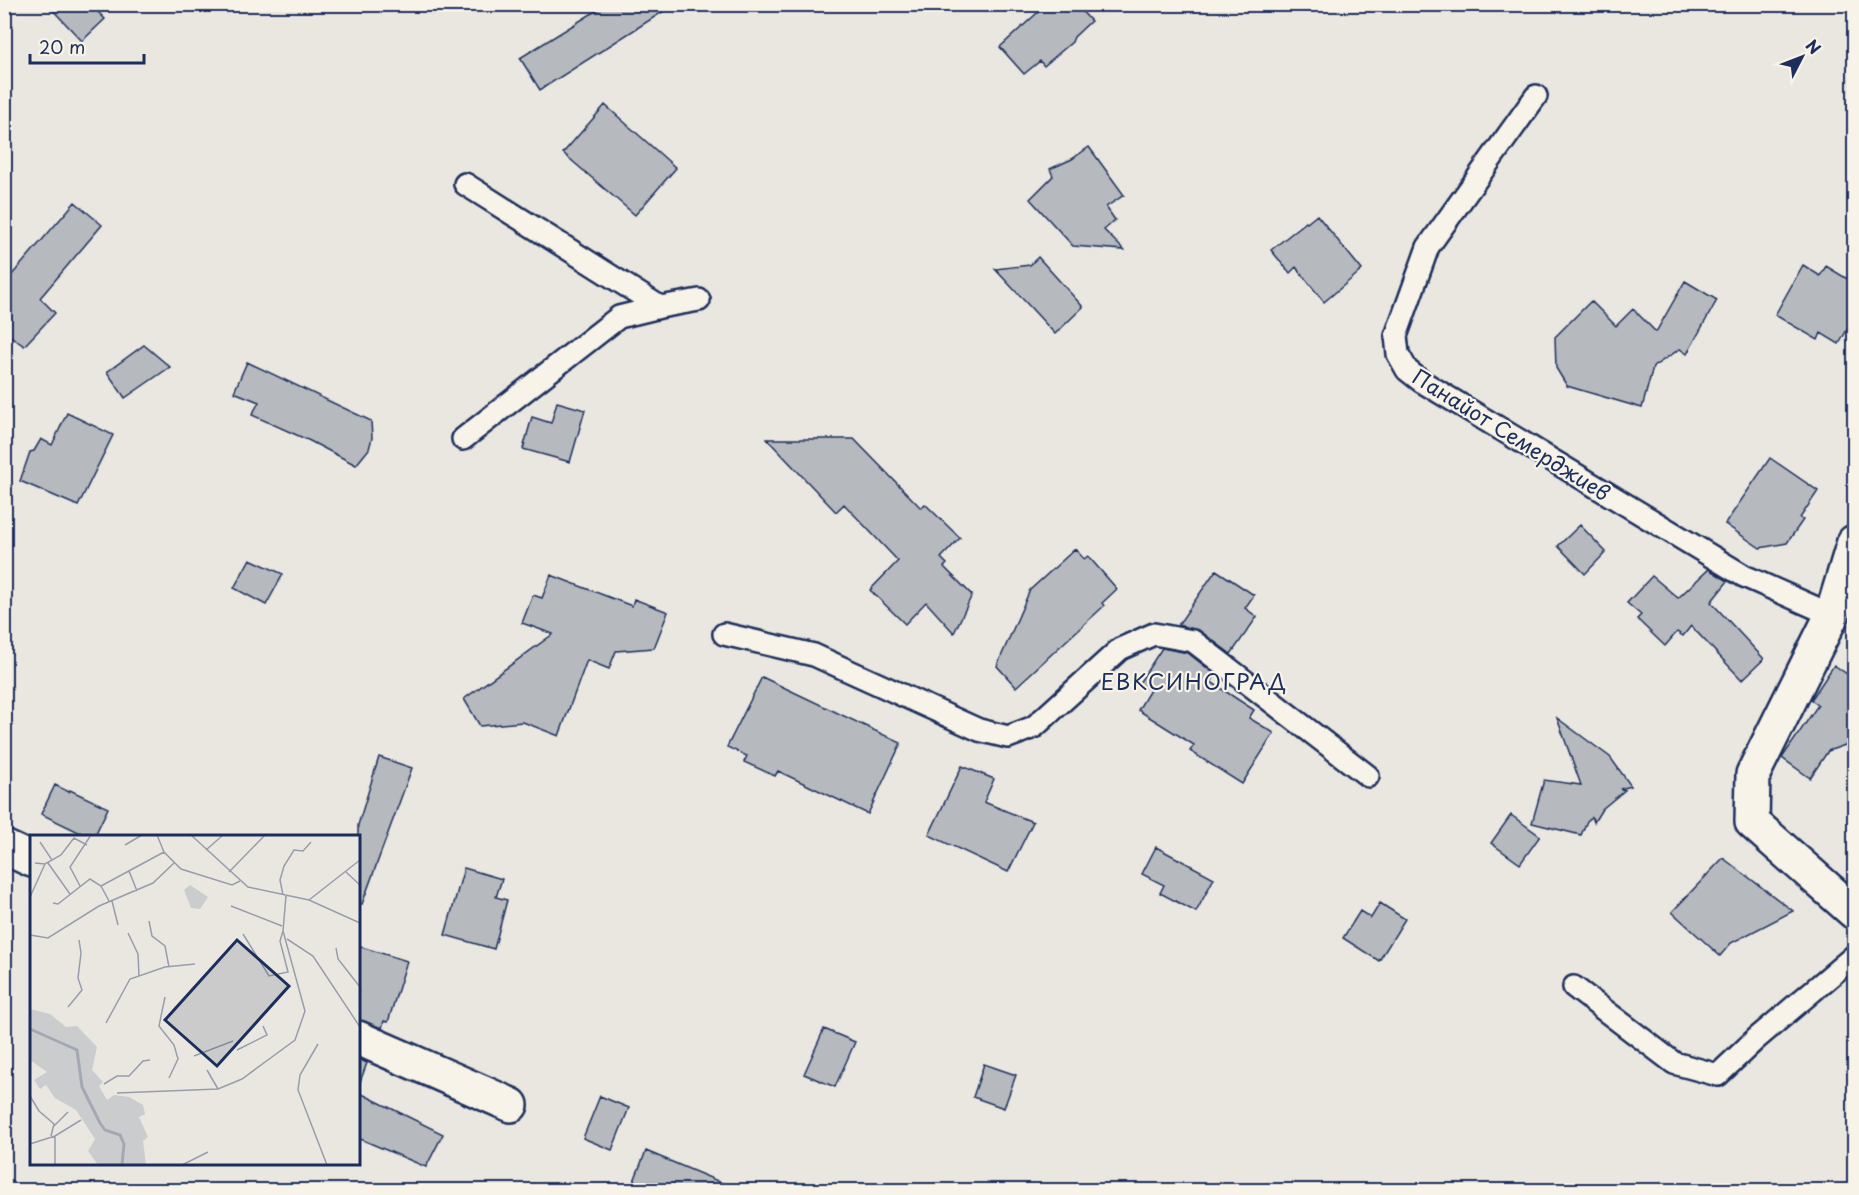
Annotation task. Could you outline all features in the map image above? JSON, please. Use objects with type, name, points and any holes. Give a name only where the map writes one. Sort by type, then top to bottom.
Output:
[{"type":"street","points":[[1854,542],[1832,615],[1753,774],[1752,822],[1854,912]]},
{"type":"street","points":[[4,847],[30,859]]},
{"type":"street","points":[[360,1039],[511,1105]]},
{"type":"lane","name":"Панайот Семерджиев","points":[[1536,96],[1428,247],[1396,336],[1398,354],[1407,370],[1421,381],[1744,576],[1832,615]]},
{"type":"lane","points":[[465,184],[660,307]]},
{"type":"lane","points":[[463,439],[619,317],[699,300]]},
{"type":"lane","points":[[724,634],[814,655],[979,730],[1008,737],[1034,727],[1120,649],[1154,634],[1193,641],[1368,776]]},
{"type":"lane","points":[[1574,987],[1674,1063],[1718,1075],[1756,1039],[1854,956]]},
{"type":"building","points":[[47,4],[90,4],[105,19],[82,41]]},
{"type":"building","points":[[607,4],[675,4],[540,90],[520,58]]},
{"type":"building","points":[[1047,4],[1075,4],[1091,21],[1074,37],[1072,42],[1044,66],[1040,61],[1024,74],[1000,47]]},
{"type":"building","points":[[605,105],[676,168],[635,215],[563,153]]},
{"type":"building","points":[[1089,147],[1124,195],[1106,207],[1115,220],[1104,230],[1124,250],[1073,246],[1030,199],[1053,176],[1050,169],[1072,159]]},
{"type":"building","points":[[75,202],[102,225],[40,298],[55,313],[24,346],[4,331],[4,284]]},
{"type":"building","points":[[1317,215],[1362,270],[1324,302],[1296,267],[1290,273],[1271,250]]},
{"type":"building","points":[[1038,257],[1083,307],[1055,334],[995,269],[1030,265]]},
{"type":"building","points":[[1803,265],[1820,276],[1826,266],[1854,283],[1854,317],[1839,344],[1821,333],[1818,340],[1775,315]]},
{"type":"building","points":[[1685,281],[1717,300],[1687,354],[1680,349],[1653,367],[1642,408],[1567,386],[1556,368],[1555,337],[1591,301],[1616,326],[1633,309],[1656,332]]},
{"type":"building","points":[[144,345],[170,367],[125,398],[107,372]]},
{"type":"building","points":[[247,362],[371,421],[372,438],[369,449],[356,465],[252,415],[259,402],[234,392]]},
{"type":"building","points":[[557,402],[585,410],[570,462],[523,449],[532,417],[551,423]]},
{"type":"building","points":[[67,413],[113,435],[78,506],[20,481],[30,452],[34,451],[41,439],[52,445]]},
{"type":"building","points":[[767,439],[854,439],[921,508],[925,504],[960,538],[941,558],[947,564],[944,567],[972,595],[954,633],[926,602],[905,624],[870,590],[898,561],[844,504],[836,512]]},
{"type":"building","points":[[1770,458],[1818,491],[1800,518],[1803,520],[1787,543],[1760,548],[1725,524]]},
{"type":"building","points":[[1580,525],[1606,552],[1585,574],[1558,546]]},
{"type":"building","points":[[1075,549],[1084,559],[1088,556],[1117,589],[1102,603],[1104,606],[1016,687],[997,666],[1030,590]]},
{"type":"building","points":[[250,559],[283,574],[266,605],[234,588]]},
{"type":"building","points":[[1709,569],[1728,581],[1711,602],[1764,659],[1742,680],[1691,626],[1683,636],[1677,632],[1665,646],[1637,619],[1641,615],[1627,603],[1652,576],[1678,598]]},
{"type":"building","points":[[1216,570],[1254,595],[1245,608],[1257,617],[1231,654],[1200,631],[1178,625]]},
{"type":"building","points":[[551,575],[632,606],[634,599],[668,612],[654,648],[616,651],[609,669],[587,660],[559,736],[523,722],[480,726],[464,699],[553,634],[522,623],[533,595],[542,598]]},
{"type":"building","points":[[1162,648],[1188,653],[1216,675],[1211,682],[1254,710],[1249,718],[1274,733],[1242,784],[1190,751],[1194,745],[1138,710],[1150,690],[1139,683]]},
{"type":"building","points":[[1834,665],[1854,679],[1854,742],[1828,751],[1810,778],[1782,758],[1818,705],[1811,700]]},
{"type":"building","points":[[762,677],[901,743],[868,814],[778,771],[775,776],[744,762],[747,756],[727,747]]},
{"type":"building","points":[[1557,718],[1610,757],[1631,786],[1620,789],[1625,790],[1602,809],[1594,822],[1592,817],[1587,821],[1581,835],[1532,823],[1544,780],[1581,785]]},
{"type":"building","points":[[379,757],[412,768],[362,904],[360,904],[358,825]]},
{"type":"building","points":[[962,766],[994,779],[984,802],[1033,822],[1008,872],[929,835]]},
{"type":"building","points":[[55,785],[108,808],[95,835],[85,835],[41,814]]},
{"type":"building","points":[[1511,815],[1540,836],[1520,864],[1491,843]]},
{"type":"building","points":[[1156,847],[1214,878],[1196,912],[1160,893],[1164,885],[1142,874]]},
{"type":"building","points":[[1723,858],[1793,911],[1731,943],[1720,956],[1672,912]]},
{"type":"building","points":[[464,868],[502,879],[496,897],[507,900],[494,949],[445,935]]},
{"type":"building","points":[[1380,903],[1405,919],[1379,961],[1343,938],[1360,911],[1371,918]]},
{"type":"building","points":[[360,947],[407,961],[388,1022],[384,1021],[382,1028],[360,1021]]},
{"type":"building","points":[[824,1029],[855,1042],[835,1087],[804,1074]]},
{"type":"building","points":[[360,1060],[367,1063],[360,1082]]},
{"type":"building","points":[[984,1064],[1016,1075],[1004,1108],[973,1097]]},
{"type":"building","points":[[360,1093],[443,1134],[426,1167],[360,1139]]},
{"type":"building","points":[[600,1096],[629,1108],[612,1150],[583,1138]]},
{"type":"building","points":[[646,1151],[739,1190],[739,1191],[630,1191]]},
{"type":"district","name":"ЕВКСИНОГРАД","points":[[1194,680]]}]
